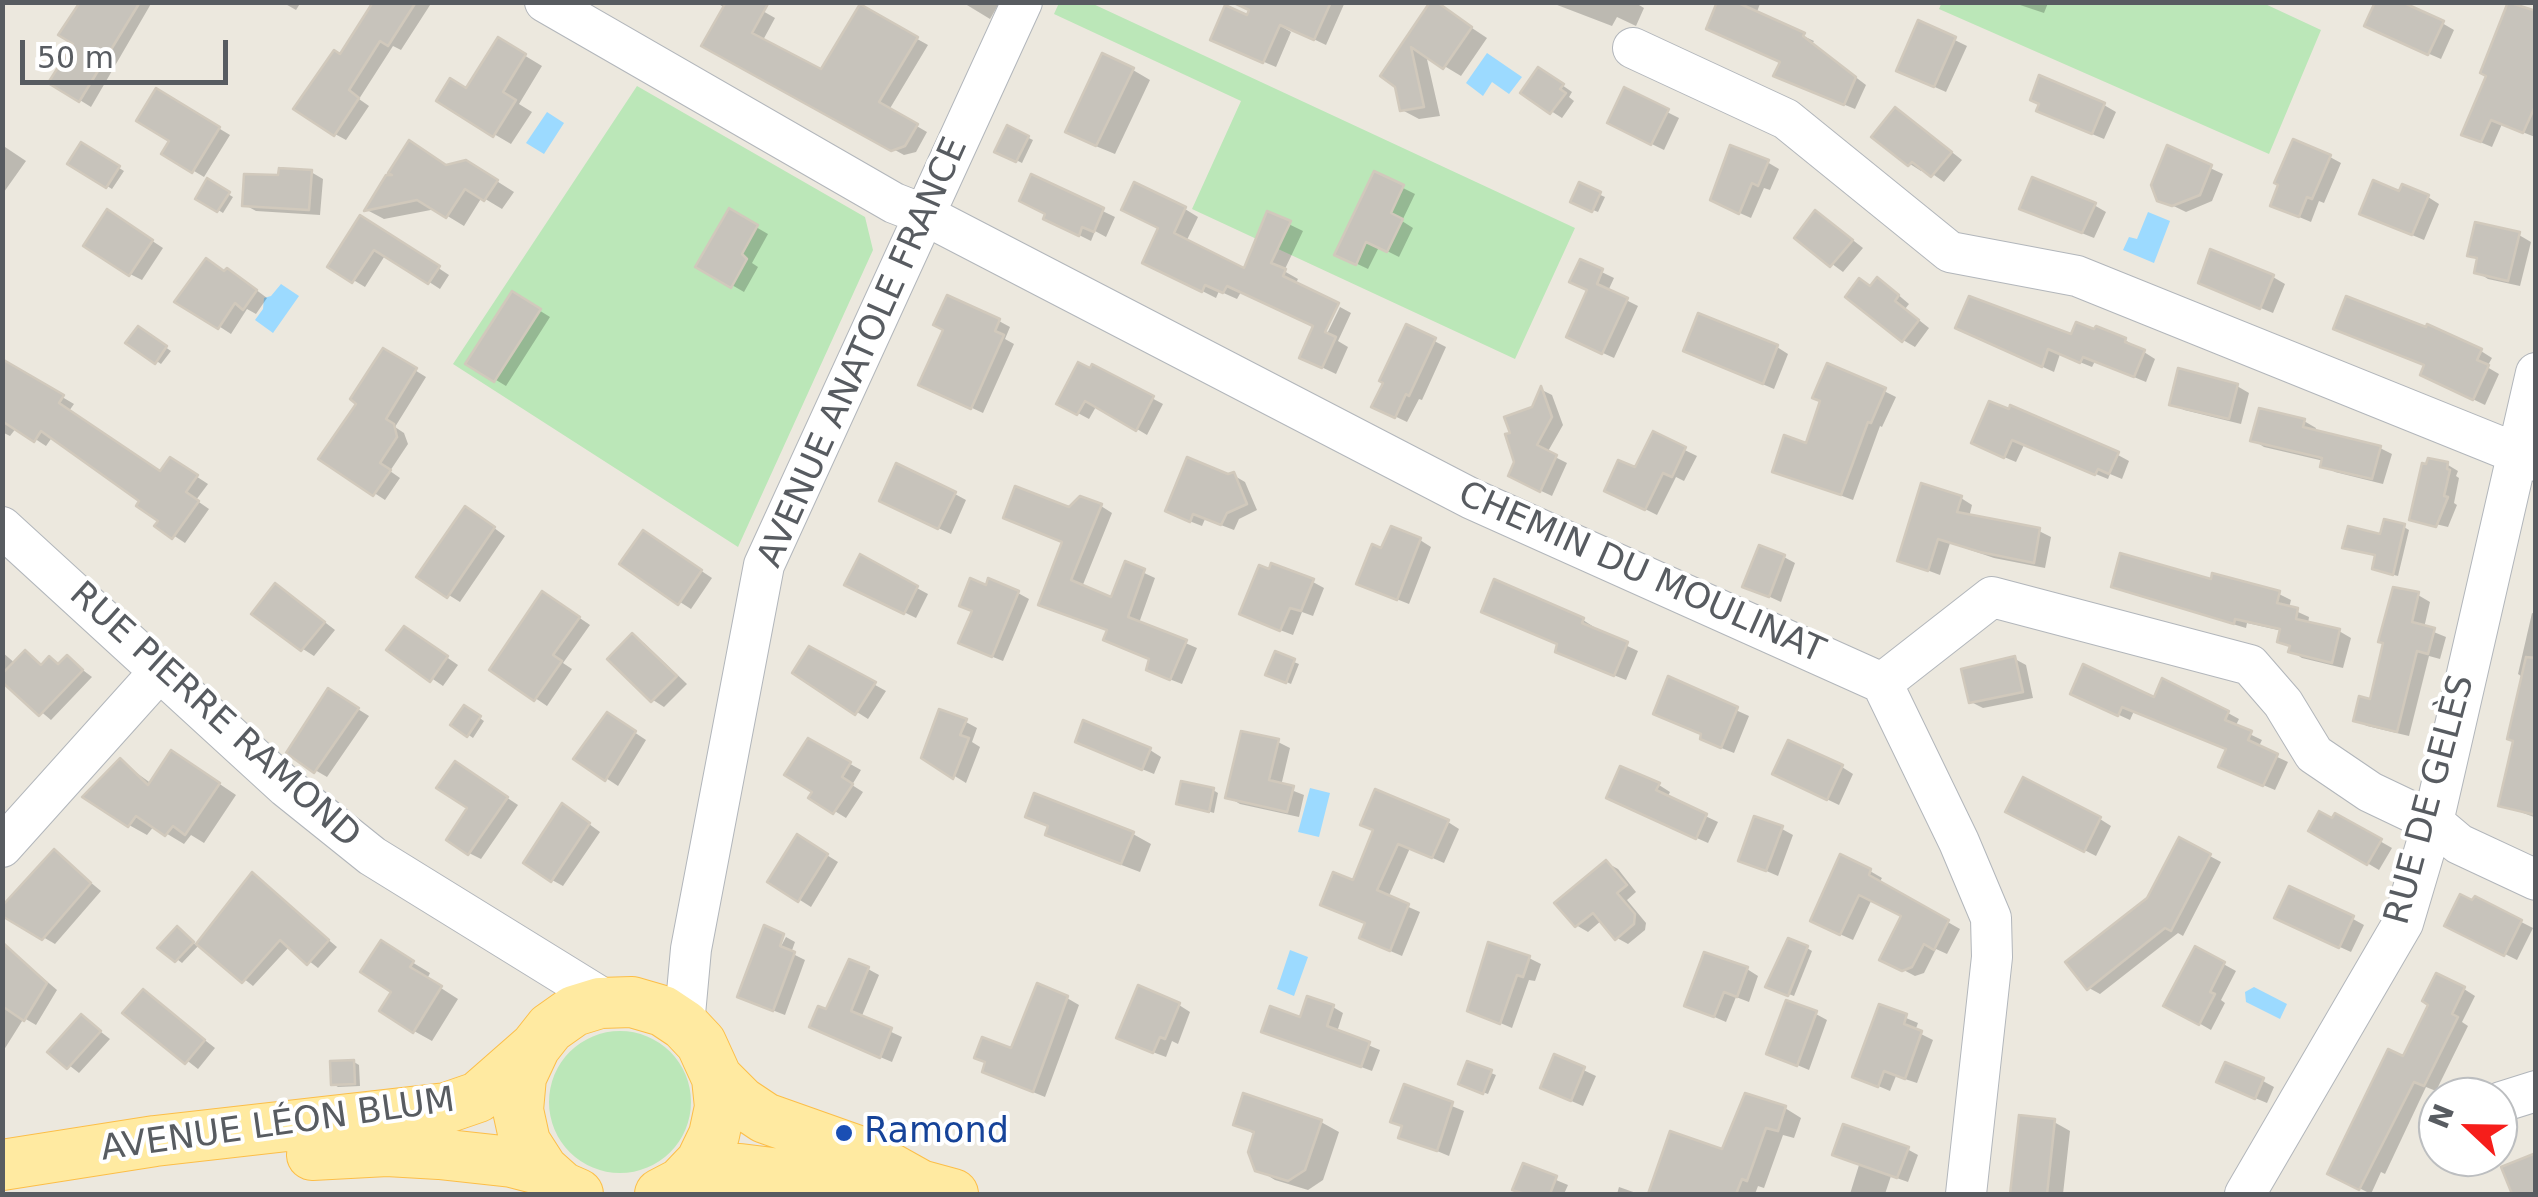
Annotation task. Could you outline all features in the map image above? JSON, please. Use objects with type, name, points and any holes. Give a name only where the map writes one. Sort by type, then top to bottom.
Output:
[{"type":"main road","name":"AVENUE LÉON BLUM","points":[[2,1166],[154,1141],[446,1108],[478,1098],[574,1010],[645,1011]]},
{"type":"main road","points":[[645,1011],[701,1043],[717,1078],[720,1107],[714,1136],[701,1162],[671,1189]]},
{"type":"main road","points":[[542,1037],[521,1077],[518,1110],[526,1142],[563,1186]]},
{"type":"main road","points":[[717,1078],[741,1102],[766,1118],[861,1152],[936,1190]]},
{"type":"main road","name":"AVENUE LÉON BLUM","points":[[4,1194],[302,1155],[387,1151],[512,1162],[563,1186]]},
{"type":"main road","points":[[671,1189],[721,1170],[740,1170],[936,1190]]},
{"type":"street","name":"CHEMIN DU MOULINAT","points":[[545,2],[894,203],[925,215],[1472,500],[1882,683]]},
{"type":"street","name":"AVENUE ANATOLE FRANCE","points":[[645,1011],[691,949],[764,565],[1022,2]]},
{"type":"street","points":[[1633,48],[1786,118],[1950,252],[2077,276],[2526,458]]},
{"type":"street","name":"RUE DE GELÈS","points":[[2244,1194],[2402,923],[2433,822],[2526,458],[2536,372]]},
{"type":"street","name":"RUE PIERRE RAMOND","points":[[2,527],[286,788],[372,856],[500,933],[535,960],[645,1011]]},
{"type":"street","points":[[1966,1194],[1992,957],[1991,918],[1882,683],[1992,597],[2250,665],[2283,704],[2314,754],[2370,792],[2433,822],[2459,844],[2536,880]]},
{"type":"street","points":[[2,847],[160,672]]},
{"type":"street","points":[[535,960],[545,988],[542,1037]]},
{"type":"green space","points":[[1942,2],[2263,3],[2321,30],[2269,154],[1939,9]]},
{"type":"green space","points":[[1059,3],[1091,3],[1575,228],[1515,359],[1192,209],[1241,101],[1054,14]]},
{"type":"green space","points":[[637,86],[865,217],[873,250],[738,547],[453,364]]},
{"type":"green space","points":[[620,1031],[647,1036],[670,1052],[686,1075],[691,1102],[686,1129],[670,1152],[647,1168],[620,1173],[593,1168],[570,1152],[554,1129],[549,1102],[554,1075],[570,1052],[593,1036]]},
{"type":"water","points":[[1487,53],[1522,77],[1509,94],[1492,82],[1483,96],[1466,83]]},
{"type":"water","points":[[547,112],[564,123],[544,154],[526,143]]},
{"type":"water","points":[[2148,212],[2170,221],[2154,263],[2123,250],[2129,237],[2137,239]]},
{"type":"water","points":[[281,284],[299,296],[273,333],[255,320],[263,309],[264,298]]},
{"type":"water","points":[[1310,788],[1330,793],[1319,837],[1298,832]]},
{"type":"water","points":[[1290,950],[1308,957],[1294,996],[1277,989]]},
{"type":"water","points":[[2254,987],[2287,1004],[2280,1019],[2246,1002],[2245,992]]},
{"type":"building","points":[[80,2],[140,2],[79,102],[48,83],[73,44],[58,35]]},
{"type":"building","points":[[373,2],[416,2],[388,46],[380,41],[349,90],[359,98],[334,136],[293,109],[334,50],[340,54]]},
{"type":"building","points":[[726,2],[769,2],[752,33],[821,69],[860,4],[918,37],[879,102],[918,124],[905,146],[891,151],[701,46]]},
{"type":"building","points":[[1232,2],[1331,2],[1314,40],[1280,25],[1263,63],[1210,40],[1225,5],[1247,15],[1249,10]]},
{"type":"building","points":[[1430,2],[1437,2],[1472,27],[1443,69],[1411,47],[1424,107],[1400,111],[1395,87],[1380,76]]},
{"type":"building","points":[[1717,2],[1736,2],[1805,33],[1803,36],[1856,77],[1844,105],[1773,76],[1780,62],[1706,29]]},
{"type":"building","points":[[2375,2],[2402,2],[2444,21],[2428,55],[2364,26]]},
{"type":"building","points":[[2508,2],[2536,11],[2536,104],[2523,133],[2491,120],[2481,142],[2461,135],[2486,76],[2480,73]]},
{"type":"building","points":[[1918,20],[1956,37],[1934,87],[1896,71]]},
{"type":"building","points":[[498,37],[526,54],[503,92],[516,100],[493,137],[436,101],[450,78],[466,88]]},
{"type":"building","points":[[1102,53],[1134,68],[1096,146],[1065,132]]},
{"type":"building","points":[[1538,67],[1564,84],[1560,89],[1566,93],[1550,114],[1520,93]]},
{"type":"building","points":[[2039,75],[2105,103],[2092,134],[2036,111],[2039,104],[2030,100]]},
{"type":"building","points":[[1624,87],[1669,109],[1651,145],[1607,123]]},
{"type":"building","points":[[156,88],[220,127],[192,173],[161,154],[169,141],[136,121]]},
{"type":"building","points":[[1895,107],[1952,152],[1931,177],[1912,162],[1908,166],[1871,137]]},
{"type":"building","points":[[1007,125],[1029,136],[1016,162],[994,152]]},
{"type":"building","points":[[2293,139],[2331,155],[2312,199],[2307,197],[2299,217],[2270,206],[2278,185],[2274,183]]},
{"type":"building","points":[[409,140],[446,165],[466,160],[498,180],[484,201],[465,189],[446,218],[417,200],[364,211],[386,175],[392,175],[388,173]]},
{"type":"building","points":[[81,142],[120,166],[106,188],[67,164]]},
{"type":"building","points":[[1730,145],[1769,160],[1758,186],[1752,183],[1739,214],[1710,200]]},
{"type":"building","points":[[2167,145],[2212,165],[2200,195],[2172,206],[2157,201],[2151,185]]},
{"type":"building","points":[[279,168],[312,170],[309,210],[242,206],[244,174],[278,175]]},
{"type":"building","points":[[1374,171],[1404,185],[1391,213],[1403,219],[1387,252],[1366,242],[1356,265],[1334,255]]},
{"type":"building","points":[[1031,174],[1104,208],[1094,232],[1082,227],[1079,236],[1043,219],[1045,214],[1019,201]]},
{"type":"building","points":[[2032,177],[2096,203],[2082,233],[2019,209]]},
{"type":"building","points":[[207,178],[230,192],[217,212],[195,199]]},
{"type":"building","points":[[2373,180],[2399,191],[2402,184],[2429,195],[2412,235],[2359,214]]},
{"type":"building","points":[[1134,182],[1186,207],[1174,233],[1244,268],[1267,211],[1291,221],[1271,263],[1286,269],[1283,276],[1339,303],[1325,332],[1336,337],[1322,368],[1299,358],[1313,326],[1227,286],[1223,293],[1205,285],[1202,292],[1142,263],[1158,228],[1121,210]]},
{"type":"building","points":[[1579,182],[1601,192],[1592,212],[1570,202]]},
{"type":"building","points":[[729,208],[758,225],[742,254],[747,259],[731,288],[695,267]]},
{"type":"building","points":[[107,209],[153,240],[129,276],[83,246]]},
{"type":"building","points":[[1815,210],[1853,240],[1830,267],[1794,238]]},
{"type":"building","points":[[360,215],[440,266],[428,284],[374,250],[352,283],[327,267]]},
{"type":"building","points":[[2475,222],[2520,232],[2508,281],[2474,273],[2477,258],[2467,256]]},
{"type":"building","points":[[2210,249],[2274,275],[2260,309],[2198,283]]},
{"type":"building","points":[[206,258],[257,290],[243,310],[235,303],[218,329],[174,302]]},
{"type":"building","points":[[1580,259],[1603,269],[1597,284],[1628,298],[1602,354],[1566,337],[1587,290],[1569,282]]},
{"type":"building","points":[[1877,277],[1899,295],[1895,301],[1919,320],[1902,342],[1845,297],[1859,278],[1870,286]]},
{"type":"building","points":[[512,291],[541,309],[494,382],[465,364]]},
{"type":"building","points":[[947,295],[1000,319],[995,331],[1004,335],[971,409],[918,385],[943,330],[933,325]]},
{"type":"building","points":[[1969,296],[2071,334],[2076,322],[2094,329],[2096,326],[2145,350],[2134,377],[2083,357],[2080,363],[2048,349],[2042,367],[1955,328]]},
{"type":"building","points":[[2346,296],[2426,327],[2427,324],[2482,349],[2477,360],[2489,365],[2473,400],[2420,375],[2424,365],[2333,329]]},
{"type":"building","points":[[1698,313],[1778,345],[1763,384],[1683,351]]},
{"type":"building","points":[[1406,324],[1436,338],[1395,418],[1371,407]]},
{"type":"building","points":[[138,326],[167,346],[155,364],[125,343]]},
{"type":"building","points":[[383,348],[417,368],[386,419],[394,424],[397,437],[380,463],[391,470],[373,496],[318,459],[356,404],[350,399]]},
{"type":"building","points":[[2,359],[64,395],[59,403],[160,471],[170,457],[198,475],[186,492],[199,501],[172,539],[154,526],[158,521],[136,506],[139,501],[41,431],[34,442],[2,421]]},
{"type":"building","points":[[1078,362],[1090,368],[1092,364],[1154,396],[1136,431],[1085,401],[1077,415],[1056,404]]},
{"type":"building","points":[[1827,363],[1886,388],[1871,423],[1868,422],[1841,495],[1772,472],[1784,435],[1806,443],[1820,401],[1812,398]]},
{"type":"building","points":[[2178,368],[2238,384],[2229,419],[2169,405]]},
{"type":"building","points":[[1541,386],[1552,417],[1537,445],[1557,455],[1540,492],[1508,476],[1514,462],[1504,417],[1532,407]]},
{"type":"building","points":[[1989,401],[2009,409],[2010,405],[2119,452],[2109,474],[2098,469],[2095,475],[2012,440],[2004,458],[1971,443]]},
{"type":"building","points":[[2259,408],[2305,419],[2303,427],[2381,446],[2372,479],[2320,467],[2322,458],[2250,441]]},
{"type":"building","points":[[1653,431],[1686,447],[1672,477],[1663,473],[1645,510],[1604,491],[1618,460],[1635,467]]},
{"type":"building","points":[[1187,457],[1228,474],[1234,472],[1247,504],[1227,513],[1221,525],[1193,514],[1190,522],[1165,511]]},
{"type":"building","points":[[2428,458],[2448,462],[2450,470],[2444,496],[2448,497],[2436,527],[2409,520],[2422,463],[2426,464]]},
{"type":"building","points":[[896,463],[956,492],[938,529],[879,501]]},
{"type":"building","points":[[1921,483],[1962,496],[1957,512],[2040,528],[2034,563],[1938,539],[1928,571],[1897,561]]},
{"type":"building","points":[[1015,486],[1069,507],[1080,496],[1102,504],[1071,580],[1111,597],[1125,561],[1145,569],[1128,617],[1187,640],[1170,680],[1146,670],[1149,659],[1103,640],[1107,630],[1038,605],[1062,542],[1003,518]]},
{"type":"building","points":[[465,506],[495,527],[447,598],[416,577]]},
{"type":"building","points":[[2384,519],[2405,524],[2393,575],[2372,569],[2375,555],[2342,548],[2348,526],[2380,534]]},
{"type":"building","points":[[1391,526],[1421,538],[1397,600],[1356,584],[1372,544],[1381,548]]},
{"type":"building","points":[[643,530],[702,570],[678,605],[619,564]]},
{"type":"building","points":[[1759,545],[1785,555],[1769,597],[1742,587]]},
{"type":"building","points":[[2120,553],[2211,579],[2212,573],[2280,591],[2277,603],[2298,608],[2296,619],[2340,629],[2332,663],[2288,652],[2290,646],[2277,642],[2280,629],[2235,619],[2234,624],[2111,587]]},
{"type":"building","points":[[860,554],[918,586],[904,614],[844,585]]},
{"type":"building","points":[[1271,563],[1314,579],[1301,611],[1290,608],[1280,631],[1239,614],[1259,565],[1269,569]]},
{"type":"building","points":[[970,578],[986,585],[988,578],[1019,591],[992,657],[958,643],[972,611],[959,606]]},
{"type":"building","points":[[1494,579],[1628,642],[1614,676],[1555,652],[1557,644],[1481,612]]},
{"type":"building","points":[[275,583],[325,622],[301,651],[251,614]]},
{"type":"building","points":[[2393,587],[2419,592],[2412,622],[2435,628],[2428,654],[2417,651],[2397,732],[2353,721],[2359,696],[2370,699],[2383,643],[2378,642]]},
{"type":"building","points":[[542,591],[580,617],[553,655],[562,661],[534,701],[489,670]]},
{"type":"building","points":[[404,626],[448,656],[430,682],[386,650]]},
{"type":"building","points":[[632,633],[677,676],[651,702],[607,659]]},
{"type":"building","points":[[809,646],[876,682],[855,715],[792,673]]},
{"type":"building","points":[[25,650],[41,665],[49,656],[58,664],[67,655],[83,670],[39,716],[2,682],[2,674]]},
{"type":"building","points":[[1275,651],[1295,659],[1286,683],[1265,675]]},
{"type":"building","points":[[2015,656],[2023,692],[1969,703],[1961,669]]},
{"type":"building","points":[[2526,657],[2536,658],[2536,815],[2498,806],[2513,741],[2507,739]]},
{"type":"building","points":[[2083,664],[2154,697],[2162,678],[2229,711],[2225,720],[2252,731],[2248,740],[2278,754],[2263,786],[2218,767],[2226,749],[2122,707],[2118,716],[2070,694]]},
{"type":"building","points":[[1668,676],[1738,707],[1721,748],[1700,739],[1701,734],[1653,714]]},
{"type":"building","points":[[328,688],[359,708],[314,773],[286,753]]},
{"type":"building","points":[[464,705],[481,716],[467,737],[450,725]]},
{"type":"building","points":[[939,709],[967,719],[960,735],[969,738],[953,779],[921,758]]},
{"type":"building","points":[[607,712],[636,731],[605,781],[573,759]]},
{"type":"building","points":[[1083,720],[1151,748],[1142,770],[1075,742]]},
{"type":"building","points":[[1241,731],[1279,739],[1269,780],[1294,786],[1287,812],[1225,798]]},
{"type":"building","points":[[808,738],[851,762],[842,777],[853,784],[833,814],[808,798],[812,792],[784,775]]},
{"type":"building","points":[[1788,740],[1843,765],[1827,800],[1772,774]]},
{"type":"building","points":[[171,750],[220,783],[185,835],[173,826],[165,836],[136,816],[128,827],[82,797],[120,758],[148,785]]},
{"type":"building","points":[[455,761],[508,797],[468,855],[446,840],[467,808],[436,788]]},
{"type":"building","points":[[1620,766],[1660,783],[1656,790],[1707,814],[1696,839],[1606,798]]},
{"type":"building","points":[[2023,777],[2101,817],[2084,852],[2005,812]]},
{"type":"building","points":[[1181,781],[1214,788],[1209,812],[1176,804]]},
{"type":"building","points":[[1375,789],[1449,820],[1432,858],[1398,844],[1377,890],[1409,904],[1390,951],[1359,938],[1365,923],[1320,905],[1333,872],[1353,880],[1373,830],[1360,825]]},
{"type":"building","points":[[1034,793],[1134,832],[1121,864],[1045,835],[1048,826],[1025,817]]},
{"type":"building","points":[[562,803],[590,823],[551,882],[523,863]]},
{"type":"building","points":[[2319,811],[2332,818],[2335,813],[2382,839],[2367,865],[2308,831]]},
{"type":"building","points":[[1754,816],[1783,826],[1766,871],[1738,861]]},
{"type":"building","points":[[797,834],[828,854],[798,902],[767,882]]},
{"type":"building","points":[[2179,837],[2211,854],[2171,931],[2165,928],[2087,990],[2065,962],[2147,898]]},
{"type":"building","points":[[54,849],[91,883],[42,940],[2,916],[2,906]]},
{"type":"building","points":[[1840,854],[1871,869],[1869,875],[1949,920],[1934,950],[1924,944],[1912,967],[1902,971],[1879,960],[1901,916],[1859,895],[1840,935],[1810,921]]},
{"type":"building","points":[[1606,860],[1627,885],[1617,893],[1635,914],[1634,924],[1615,940],[1593,913],[1575,927],[1554,903]]},
{"type":"building","points":[[252,872],[329,940],[307,965],[280,940],[242,983],[196,944]]},
{"type":"building","points":[[2289,886],[2354,916],[2339,948],[2274,918]]},
{"type":"building","points":[[2460,894],[2472,900],[2475,896],[2522,920],[2504,956],[2444,926]]},
{"type":"building","points":[[764,925],[784,934],[780,946],[795,952],[773,1011],[737,997]]},
{"type":"building","points":[[177,926],[194,942],[175,962],[157,948]]},
{"type":"building","points":[[1788,938],[1808,946],[1788,996],[1765,987]]},
{"type":"building","points":[[381,940],[414,961],[410,967],[442,986],[413,1033],[379,1011],[391,992],[360,972]]},
{"type":"building","points":[[2,942],[47,983],[24,1021],[2,1006]]},
{"type":"building","points":[[1488,942],[1530,956],[1523,977],[1517,975],[1500,1024],[1467,1011]]},
{"type":"building","points":[[2195,946],[2225,962],[2199,1025],[2163,1006]]},
{"type":"building","points":[[1704,952],[1748,967],[1737,997],[1724,992],[1714,1017],[1684,1006]]},
{"type":"building","points":[[849,959],[869,967],[851,1011],[892,1028],[880,1058],[809,1027],[818,1006],[826,1009]]},
{"type":"building","points":[[2436,973],[2465,987],[2452,1014],[2458,1017],[2428,1077],[2418,1077],[2418,1084],[2414,1082],[2359,1190],[2327,1174],[2388,1049],[2403,1056],[2428,1005],[2422,1001]]},
{"type":"building","points":[[1037,983],[1068,996],[1033,1092],[982,1072],[985,1062],[974,1058],[982,1037],[1011,1048]]},
{"type":"building","points":[[1138,985],[1180,1003],[1165,1039],[1160,1037],[1153,1053],[1116,1038]]},
{"type":"building","points":[[143,989],[205,1040],[185,1064],[122,1013]]},
{"type":"building","points":[[1307,996],[1334,1005],[1327,1026],[1370,1042],[1361,1067],[1261,1032],[1270,1006],[1300,1017]]},
{"type":"building","points":[[1786,1000],[1817,1011],[1797,1066],[1766,1054]]},
{"type":"building","points":[[1879,1004],[1907,1014],[1904,1024],[1922,1031],[1905,1079],[1884,1071],[1878,1087],[1852,1077]]},
{"type":"building","points":[[81,1014],[101,1031],[67,1069],[47,1052]]},
{"type":"building","points":[[1554,1054],[1585,1067],[1571,1101],[1540,1088]]},
{"type":"building","points":[[354,1060],[355,1084],[331,1085],[330,1061]]},
{"type":"building","points":[[1467,1061],[1492,1070],[1483,1094],[1458,1084]]},
{"type":"building","points":[[2225,1062],[2264,1078],[2255,1099],[2216,1082]]},
{"type":"building","points":[[1404,1084],[1453,1102],[1437,1151],[1398,1138],[1402,1126],[1390,1122]]},
{"type":"building","points":[[1243,1093],[1322,1120],[1305,1170],[1288,1181],[1255,1171],[1248,1152],[1254,1132],[1233,1125]]},
{"type":"building","points":[[1745,1093],[1786,1106],[1778,1131],[1766,1128],[1747,1181],[1742,1179],[1736,1194],[1648,1194],[1670,1131],[1722,1149]]},
{"type":"building","points":[[2019,1115],[2055,1119],[2047,1194],[2010,1194]]},
{"type":"building","points":[[1843,1124],[1909,1147],[1897,1178],[1832,1155]]},
{"type":"building","points":[[2536,1153],[2536,1194],[2512,1194],[2505,1177],[2518,1177],[2518,1160]]},
{"type":"building","points":[[1523,1163],[1557,1176],[1550,1194],[1512,1190]]},
{"type":"place","name":"Ramond","points":[[844,1133]]}]
